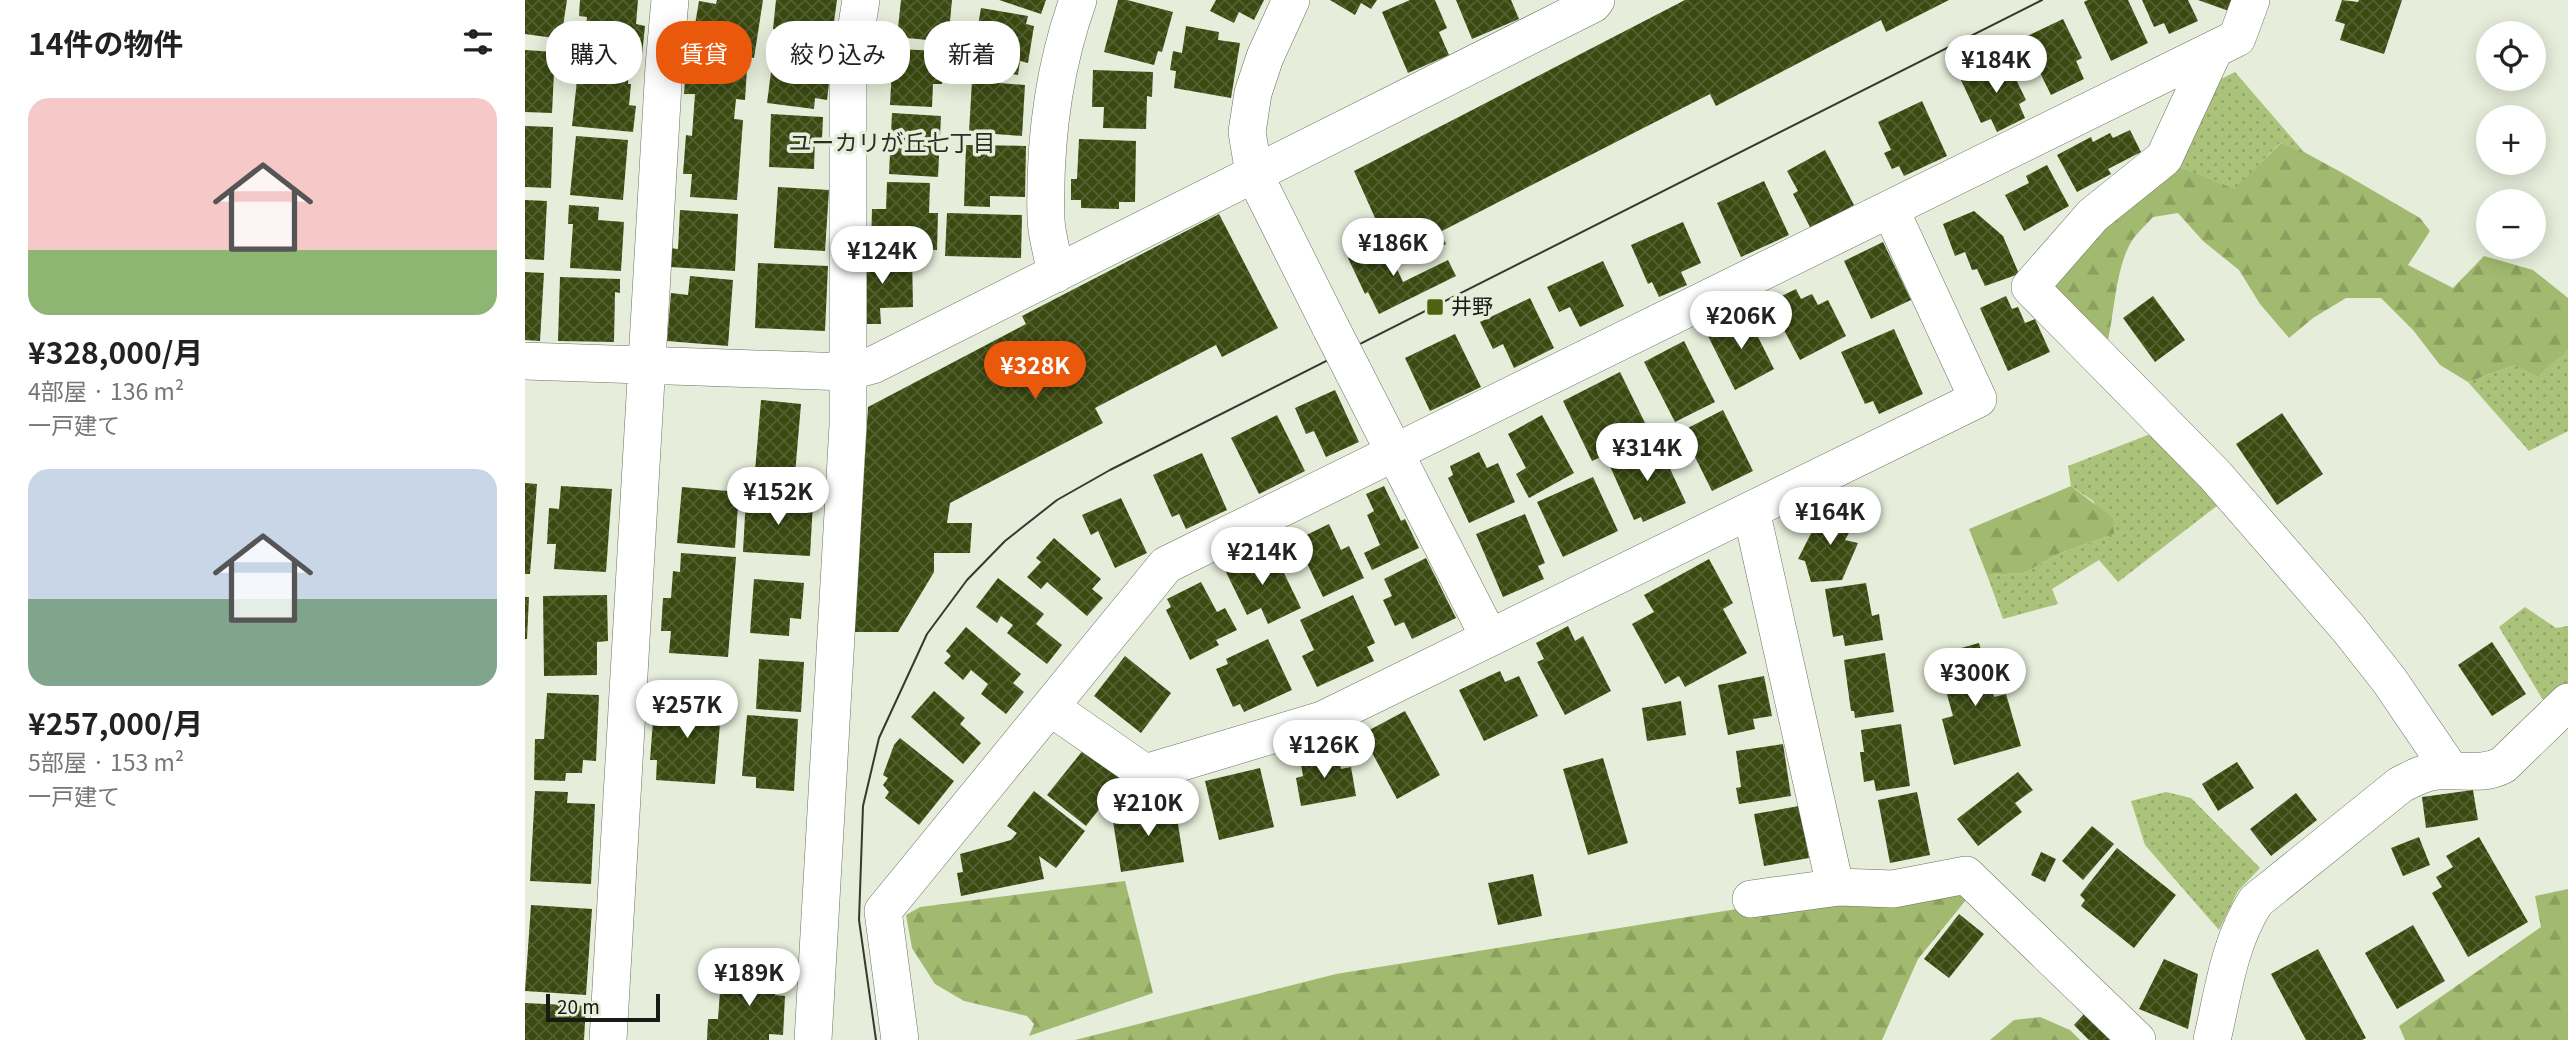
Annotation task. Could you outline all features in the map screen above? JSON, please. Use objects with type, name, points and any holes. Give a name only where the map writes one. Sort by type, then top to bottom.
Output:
[{"type":"street","points":[[608,1040],[670,0]]},
{"type":"street","points":[[813,1040],[848,425],[848,80],[861,0]]},
{"type":"street","points":[[1056,274],[1046,222],[1050,119],[1060,63],[1078,0]]},
{"type":"street","points":[[1291,0],[1265,57],[1253,93],[1247,132],[1254,174],[1489,637]]},
{"type":"street","points":[[525,361],[848,372],[873,365],[1593,4],[1596,0]]},
{"type":"street","points":[[900,1040],[883,911],[1166,565],[2214,50],[2237,38],[2251,0]]},
{"type":"street","points":[[2214,50],[2165,158],[2094,215],[2030,287],[2215,475],[2389,680],[2451,771]]},
{"type":"street","points":[[1050,707],[1145,773],[1322,720],[1978,399],[1890,209]]},
{"type":"street","points":[[1751,510],[1833,877],[1839,887]]},
{"type":"street","points":[[2212,1040],[2236,939],[2244,919],[2256,901],[2400,785],[2420,774],[2492,771],[2503,765],[2568,702]]},
{"type":"street","points":[[1751,899],[1839,887],[1893,889],[1966,875],[2137,1040]]},
{"type":"green space","points":[[2235,72],[2304,152],[2280,143],[2234,190],[2172,164],[2217,81]]},
{"type":"green space","points":[[2281,143],[2304,152],[2420,218],[2430,231],[2408,265],[2453,288],[2481,259],[2494,259],[2533,270],[2568,298],[2568,350],[2537,376],[2515,365],[2468,382],[2440,365],[2413,330],[2381,298],[2346,298],[2313,318],[2289,338],[2260,304],[2239,270],[2203,241],[2178,213],[2153,217],[2130,244],[2121,269],[2108,340],[2054,285],[2105,222],[2172,164],[2234,189]]},
{"type":"green space","points":[[2568,350],[2568,431],[2529,451],[2468,382],[2515,365],[2559,356]]},
{"type":"green space","points":[[2153,433],[2222,502],[2118,582],[2099,560],[2052,589],[2058,604],[2003,619],[1987,575],[2024,573],[2058,554],[2114,534],[2093,501],[2071,486],[2068,466]]},
{"type":"green space","points":[[2071,486],[2113,518],[2114,534],[2058,554],[2024,573],[1987,575],[1969,529]]},
{"type":"green space","points":[[2525,607],[2556,628],[2568,626],[2568,684],[2546,705],[2499,627]]},
{"type":"green space","points":[[2166,792],[2191,798],[2260,868],[2238,891],[2219,930],[2145,845],[2131,801]]},
{"type":"green space","points":[[1125,881],[1153,993],[1029,1036],[1034,1024],[1027,1016],[964,1001],[935,984],[912,948],[906,915],[920,907]]},
{"type":"green space","points":[[2568,889],[2568,1040],[2405,1040],[2399,1026],[2541,927],[2535,896]]},
{"type":"green space","points":[[1961,890],[1966,900],[1918,959],[1882,1040],[1075,1040],[1336,974],[1749,907]]},
{"type":"green space","points":[[2040,1017],[2070,1030],[2080,1040],[1990,1040],[2014,1020]]},
{"type":"building","points":[[525,0],[567,0],[564,21],[546,21],[546,37],[525,34]]},
{"type":"building","points":[[580,0],[638,0],[636,21],[587,21],[587,17],[579,16]]},
{"type":"building","points":[[717,0],[763,0],[754,58],[752,21],[696,21],[699,1],[716,4]]},
{"type":"building","points":[[776,0],[837,0],[834,21],[774,21]]},
{"type":"building","points":[[901,0],[952,0],[950,21],[924,21],[924,40],[910,38],[910,21],[899,21]]},
{"type":"building","points":[[999,0],[1046,0],[1041,14]]},
{"type":"building","points":[[1118,0],[1173,12],[1162,52],[1158,51],[1154,65],[1104,52]]},
{"type":"building","points":[[1216,0],[1264,0],[1254,20],[1239,12],[1234,23],[1210,11]]},
{"type":"building","points":[[1330,0],[1377,0],[1371,9],[1361,3],[1355,15]]},
{"type":"building","points":[[1410,0],[1435,0],[1447,28],[1439,32],[1449,55],[1408,73],[1382,12]]},
{"type":"building","points":[[1456,0],[1511,0],[1519,19],[1472,39]]},
{"type":"building","points":[[1685,0],[1949,0],[1886,32],[1881,20],[1716,106],[1710,94],[1440,232],[1446,244],[1404,262],[1386,225],[1380,229],[1354,171]]},
{"type":"building","points":[[2128,0],[2148,43],[2111,61],[2084,2]]},
{"type":"building","points":[[2142,0],[2188,0],[2198,21],[2169,34],[2164,23],[2154,27]]},
{"type":"building","points":[[2198,0],[2232,0],[2229,11]]},
{"type":"building","points":[[2342,0],[2402,0],[2384,54],[2340,40],[2345,24],[2335,21]]},
{"type":"building","points":[[981,8],[1028,16],[1026,24],[1034,26],[1028,63],[1020,61],[1020,21],[979,21]]},
{"type":"building","points":[[2063,19],[2082,58],[2076,61],[2084,79],[2051,95],[2023,38]]},
{"type":"building","points":[[642,25],[645,26],[642,55]]},
{"type":"building","points":[[1186,26],[1219,32],[1218,40],[1240,43],[1231,98],[1174,88],[1176,71],[1170,70],[1173,51],[1182,53]]},
{"type":"building","points":[[525,50],[546,51],[546,84],[553,84],[552,113],[525,112]]},
{"type":"building","points":[[910,50],[924,50],[924,84],[933,84],[932,107],[890,105],[891,84],[910,84]]},
{"type":"building","points":[[2006,59],[2026,100],[2019,104],[2025,118],[1997,132],[1991,119],[1981,123],[1961,80]]},
{"type":"building","points":[[1093,70],[1153,72],[1152,97],[1147,96],[1146,129],[1103,128],[1104,107],[1092,107]]},
{"type":"building","points":[[577,84],[631,84],[629,105],[636,106],[633,132],[572,126]]},
{"type":"building","points":[[685,84],[746,84],[745,100],[736,99],[734,119],[743,120],[737,200],[690,197],[692,174],[683,174],[686,135],[692,136],[695,94],[684,94]]},
{"type":"building","points":[[769,84],[829,84],[827,100],[815,98],[814,109],[767,103]]},
{"type":"building","points":[[972,84],[1025,85],[1022,136],[969,132]]},
{"type":"building","points":[[1922,101],[1947,156],[1904,176],[1899,166],[1892,169],[1884,153],[1891,150],[1878,122]]},
{"type":"building","points":[[892,113],[941,116],[938,177],[889,174]]},
{"type":"building","points":[[771,114],[823,117],[822,139],[815,138],[814,169],[769,167]]},
{"type":"building","points":[[525,126],[553,127],[551,188],[525,187]]},
{"type":"building","points":[[2130,130],[2141,152],[2108,169],[2111,174],[2077,192],[2057,155],[2091,137],[2093,142],[2110,133],[2113,138]]},
{"type":"building","points":[[576,136],[628,140],[623,200],[570,195]]},
{"type":"building","points":[[1079,139],[1136,141],[1135,202],[1119,202],[1119,209],[1081,208],[1081,200],[1071,200],[1071,179],[1077,179]]},
{"type":"building","points":[[966,145],[1026,146],[1025,197],[990,196],[990,207],[964,206]]},
{"type":"building","points":[[1825,150],[1854,205],[1811,229],[1793,194],[1798,191],[1787,171]]},
{"type":"building","points":[[2047,165],[2069,206],[2024,231],[2005,195],[2029,183],[2026,176]]},
{"type":"building","points":[[1764,181],[1789,235],[1741,257],[1717,203]]},
{"type":"building","points":[[887,182],[930,183],[929,213],[938,213],[937,250],[871,248],[872,209],[886,209]]},
{"type":"building","points":[[778,187],[829,190],[825,251],[774,248]]},
{"type":"building","points":[[525,200],[547,201],[544,260],[525,259]]},
{"type":"building","points":[[569,205],[599,207],[598,220],[624,222],[621,271],[570,268],[573,224],[568,224]]},
{"type":"building","points":[[680,210],[738,214],[735,271],[670,267],[670,248],[678,249]]},
{"type":"building","points":[[1974,211],[2003,236],[2019,274],[1985,286],[1977,269],[1972,270],[1965,252],[1955,256],[1943,224]]},
{"type":"building","points":[[947,213],[1022,215],[1021,258],[945,256]]},
{"type":"building","points":[[1219,214],[1278,328],[1222,357],[1216,345],[1095,408],[1103,423],[950,503],[947,523],[972,523],[970,553],[934,553],[934,572],[898,632],[854,632],[868,407],[1026,324],[1022,316]]},
{"type":"building","points":[[1683,222],[1701,263],[1681,272],[1687,285],[1659,297],[1652,282],[1648,284],[1631,245]]},
{"type":"building","points":[[1384,241],[1403,282],[1448,260],[1456,276],[1379,314],[1368,292],[1365,294],[1348,258]]},
{"type":"building","points":[[1883,242],[1911,300],[1871,319],[1844,261]]},
{"type":"building","points":[[912,256],[913,307],[880,308],[881,324],[857,324],[855,257]]},
{"type":"building","points":[[1603,261],[1624,306],[1580,327],[1570,307],[1559,312],[1547,287]]},
{"type":"building","points":[[758,263],[828,266],[825,331],[755,328]]},
{"type":"building","points":[[525,272],[544,273],[540,341],[525,340]]},
{"type":"building","points":[[690,276],[733,280],[728,346],[667,341],[671,293],[688,295]]},
{"type":"building","points":[[560,277],[620,279],[620,293],[615,292],[614,342],[558,341]]},
{"type":"building","points":[[1796,289],[1801,299],[1812,294],[1818,305],[1828,300],[1846,336],[1800,360],[1769,302]]},
{"type":"building","points":[[2006,296],[2012,309],[2018,307],[2025,323],[2035,319],[2050,352],[2008,371],[1980,308]]},
{"type":"building","points":[[2153,296],[2185,340],[2155,362],[2123,318]]},
{"type":"building","points":[[1530,298],[1554,348],[1514,368],[1503,344],[1493,349],[1480,322]]},
{"type":"building","points":[[1746,313],[1774,369],[1735,390],[1707,334]]},
{"type":"building","points":[[1894,329],[1923,394],[1879,414],[1873,401],[1865,404],[1841,352]]},
{"type":"building","points":[[1455,334],[1481,387],[1430,411],[1405,358]]},
{"type":"building","points":[[1684,341],[1715,402],[1675,422],[1644,362]]},
{"type":"building","points":[[1620,372],[1650,433],[1592,461],[1563,401]]},
{"type":"building","points":[[1335,390],[1359,442],[1326,457],[1314,431],[1306,434],[1295,408]]},
{"type":"building","points":[[761,400],[801,404],[795,474],[755,471]]},
{"type":"building","points":[[1723,410],[1753,471],[1712,491],[1682,431]]},
{"type":"building","points":[[2282,413],[2323,474],[2277,505],[2236,444]]},
{"type":"building","points":[[1277,415],[1305,471],[1259,494],[1231,438]]},
{"type":"building","points":[[1542,415],[1574,473],[1529,498],[1516,474],[1526,468],[1508,434]]},
{"type":"building","points":[[1657,441],[1686,503],[1643,522],[1641,517],[1634,520],[1609,464]]},
{"type":"building","points":[[1479,452],[1487,468],[1498,463],[1515,502],[1469,523],[1448,478],[1453,475],[1450,466]]},
{"type":"building","points":[[1202,453],[1227,510],[1186,529],[1179,514],[1172,517],[1153,475]]},
{"type":"building","points":[[1593,477],[1618,531],[1563,557],[1537,502]]},
{"type":"building","points":[[525,483],[537,484],[530,574],[525,574]]},
{"type":"building","points":[[561,486],[612,489],[606,572],[554,569],[556,544],[547,544],[549,508],[559,509]]},
{"type":"building","points":[[1384,486],[1401,521],[1405,519],[1419,548],[1372,570],[1364,553],[1380,545],[1367,515],[1374,511],[1366,494]]},
{"type":"building","points":[[682,487],[739,492],[735,548],[677,543]]},
{"type":"building","points":[[746,497],[813,502],[810,556],[743,552]]},
{"type":"building","points":[[1121,498],[1147,553],[1115,568],[1098,531],[1091,535],[1082,515]]},
{"type":"building","points":[[1837,506],[1857,518],[1845,540],[1858,543],[1842,580],[1811,582],[1805,561],[1798,559],[1823,510],[1831,516]]},
{"type":"building","points":[[1525,514],[1545,563],[1538,566],[1544,579],[1503,597],[1476,534]]},
{"type":"building","points":[[1329,524],[1341,550],[1349,546],[1364,578],[1323,597],[1296,540]]},
{"type":"building","points":[[1054,538],[1101,579],[1092,589],[1103,598],[1087,616],[1047,582],[1041,589],[1027,577],[1041,562],[1036,558]]},
{"type":"building","points":[[1263,549],[1274,573],[1282,569],[1301,608],[1268,624],[1261,608],[1247,615],[1224,568]]},
{"type":"building","points":[[681,553],[736,557],[728,657],[669,653],[671,631],[661,631],[663,598],[671,598],[673,571],[680,572]]},
{"type":"building","points":[[1426,558],[1456,618],[1412,639],[1404,622],[1395,626],[1383,600],[1392,596],[1384,579]]},
{"type":"building","points":[[1709,559],[1733,603],[1723,609],[1747,653],[1685,687],[1679,676],[1665,684],[1632,624],[1654,612],[1644,595]]},
{"type":"building","points":[[998,578],[1044,614],[1036,624],[1062,645],[1047,664],[1007,633],[1013,625],[1001,616],[997,623],[976,607]]},
{"type":"building","points":[[754,579],[804,583],[801,619],[790,618],[789,636],[750,633]]},
{"type":"building","points":[[1201,582],[1217,612],[1225,608],[1237,630],[1216,640],[1219,645],[1190,660],[1166,610],[1171,607],[1167,599]]},
{"type":"building","points":[[1866,583],[1872,616],[1879,614],[1883,640],[1845,646],[1843,635],[1833,637],[1825,589]]},
{"type":"building","points":[[607,595],[608,641],[597,642],[597,675],[544,676],[543,596]]},
{"type":"building","points":[[1353,595],[1375,643],[1367,647],[1374,661],[1317,687],[1302,656],[1314,650],[1300,620]]},
{"type":"building","points":[[525,597],[529,597],[527,639],[525,639]]},
{"type":"building","points":[[1568,626],[1575,641],[1583,636],[1611,691],[1565,715],[1537,662],[1544,659],[1536,643]]},
{"type":"building","points":[[966,627],[1021,674],[1013,683],[1024,692],[1006,714],[981,694],[988,684],[971,670],[963,680],[944,663],[951,656],[946,651]]},
{"type":"building","points":[[1268,639],[1292,690],[1244,712],[1240,704],[1233,707],[1216,669],[1228,664],[1226,659]]},
{"type":"building","points":[[2492,642],[2526,694],[2492,716],[2458,665]]},
{"type":"building","points":[[1979,643],[1994,697],[2006,694],[2021,746],[1954,765],[1942,719],[1953,716],[1936,655]]},
{"type":"building","points":[[1885,653],[1894,712],[1855,718],[1854,711],[1851,711],[1844,660]]},
{"type":"building","points":[[1125,656],[1171,693],[1141,733],[1094,696]]},
{"type":"building","points":[[759,659],[804,662],[801,712],[756,709]]},
{"type":"building","points":[[1500,671],[1505,682],[1519,676],[1538,716],[1484,741],[1459,690]]},
{"type":"building","points":[[1764,676],[1772,716],[1753,719],[1755,729],[1728,735],[1718,685]]},
{"type":"building","points":[[934,691],[965,718],[960,724],[981,743],[963,764],[911,717]]},
{"type":"building","points":[[547,693],[599,695],[596,761],[583,760],[582,773],[566,773],[565,781],[534,780],[535,739],[544,739]]},
{"type":"building","points":[[665,696],[722,700],[715,784],[656,780],[657,760],[650,760],[654,708],[664,709]]},
{"type":"building","points":[[1681,701],[1686,735],[1647,741],[1642,708]]},
{"type":"building","points":[[1405,711],[1440,775],[1397,799],[1362,734]]},
{"type":"building","points":[[747,715],[798,719],[794,791],[756,788],[756,777],[742,776]]},
{"type":"building","points":[[1901,724],[1910,786],[1876,791],[1874,780],[1864,782],[1860,752],[1864,752],[1861,730]]},
{"type":"building","points":[[900,738],[954,781],[919,825],[885,798],[889,792],[883,785],[888,778],[883,775],[894,745]]},
{"type":"building","points":[[1783,744],[1791,796],[1739,804],[1736,788],[1741,787],[1736,751]]},
{"type":"building","points":[[1084,749],[1122,780],[1086,826],[1047,795]]},
{"type":"building","points":[[1338,751],[1341,769],[1351,767],[1356,796],[1301,806],[1296,778],[1303,776],[1300,758]]},
{"type":"building","points":[[1603,758],[1628,843],[1588,855],[1563,769]]},
{"type":"building","points":[[2237,762],[2254,788],[2218,811],[2202,784]]},
{"type":"building","points":[[1260,768],[1274,827],[1219,840],[1205,781]]},
{"type":"building","points":[[2018,772],[2033,790],[2015,803],[2022,812],[1978,846],[1957,819]]},
{"type":"building","points":[[2473,790],[2478,820],[2426,828],[2422,797]]},
{"type":"building","points":[[535,791],[568,792],[567,803],[595,804],[591,884],[530,881]]},
{"type":"building","points":[[1034,791],[1085,831],[1056,868],[1039,856],[1044,879],[961,896],[957,873],[963,872],[960,854],[1011,840],[1017,833],[1007,826]]},
{"type":"building","points":[[1917,792],[1930,855],[1890,863],[1878,800]]},
{"type":"building","points":[[2296,793],[2317,820],[2271,856],[2250,829]]},
{"type":"building","points":[[1175,805],[1184,862],[1121,872],[1112,815]]},
{"type":"building","points":[[1799,806],[1809,858],[1764,866],[1754,814]]},
{"type":"building","points":[[2092,826],[2114,844],[2083,880],[2062,861]]},
{"type":"building","points":[[2419,837],[2430,865],[2403,876],[2391,848]]},
{"type":"building","points":[[2479,837],[2528,922],[2468,957],[2432,893],[2442,887],[2436,877],[2453,867],[2446,856]]},
{"type":"building","points":[[2117,848],[2176,895],[2134,948],[2081,906],[2085,900],[2080,895]]},
{"type":"building","points":[[2041,852],[2056,859],[2045,882],[2031,875]]},
{"type":"building","points":[[1533,874],[1542,916],[1498,925],[1488,883]]},
{"type":"building","points":[[531,905],[592,909],[586,995],[525,991]]},
{"type":"building","points":[[1959,914],[1984,934],[1949,978],[1924,959]]},
{"type":"building","points":[[2413,925],[2445,981],[2397,1009],[2365,953]]},
{"type":"building","points":[[2318,949],[2366,1038],[2306,1040],[2271,974]]},
{"type":"building","points":[[2164,959],[2198,974],[2188,1029],[2139,1009]]},
{"type":"building","points":[[739,968],[777,971],[775,995],[785,996],[783,1035],[769,1034],[769,1040],[707,1040],[708,1019],[718,1019],[721,978],[739,979]]},
{"type":"building","points":[[525,1003],[586,1006],[584,1040],[525,1040]]},
{"type":"building","points":[[2085,1013],[2111,1040],[2089,1040],[2074,1025]]},
{"type":"tram line","points":[[876,1040],[859,920],[863,806],[879,738],[927,634],[967,580],[1005,541],[1057,500],[1110,470],[2042,0]]},
{"type":"place","name":"井野","points":[[1435,307]]},
{"type":"district","name":"ユーカリが丘七丁目","points":[[892,143]]}]
